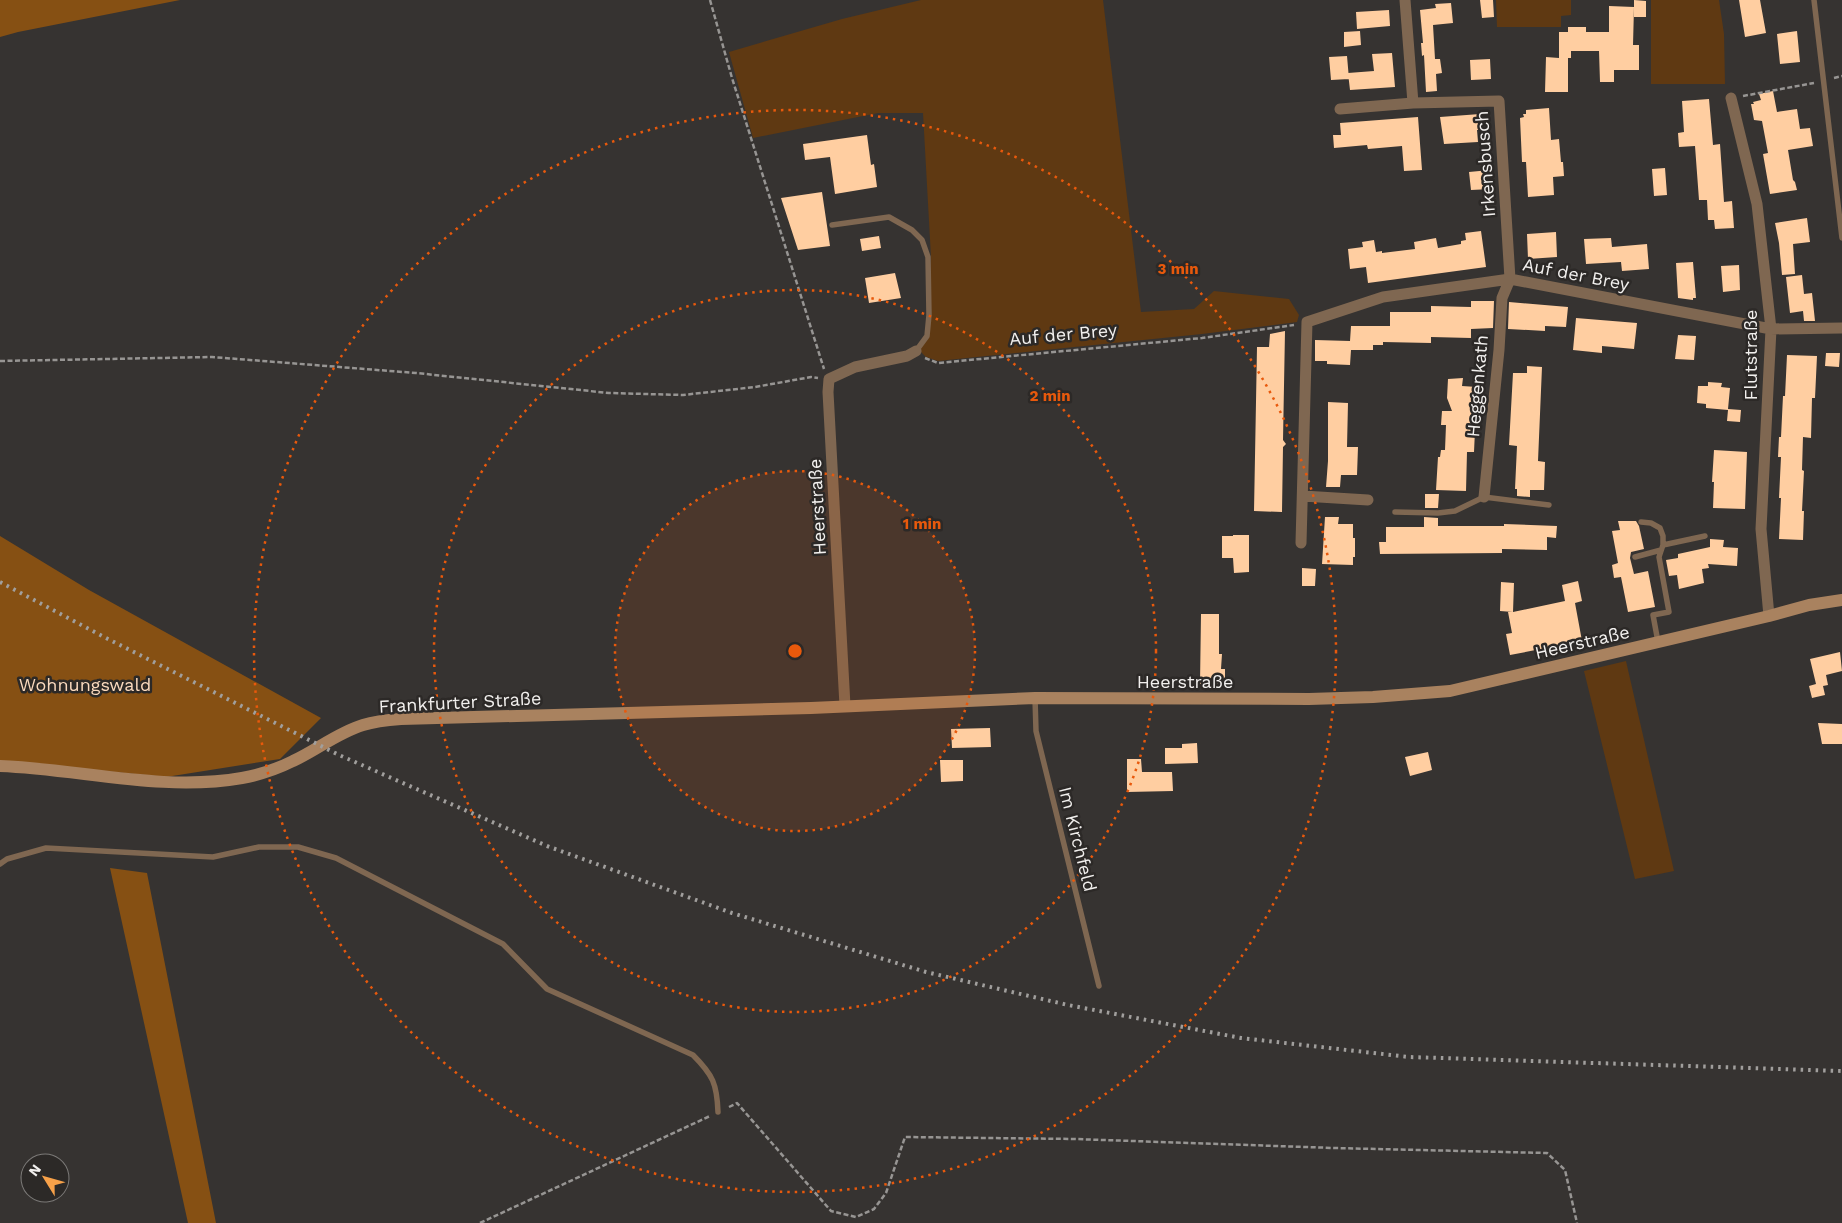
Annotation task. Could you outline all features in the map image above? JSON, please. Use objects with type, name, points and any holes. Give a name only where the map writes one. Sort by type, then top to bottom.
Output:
[{"type":"main road","name":"Heerstraße","points":[[845,706],[1035,698],[1309,699],[1373,697],[1450,691],[1809,605],[1842,600]]},
{"type":"main road","name":"Frankfurter Straße","points":[[0,766],[24,766],[156,781],[203,782],[243,778],[277,768],[294,761],[347,731],[380,721],[845,706]]},
{"type":"street","points":[[1405,0],[1413,103]]},
{"type":"street","name":"Flutstraße","points":[[1732,98],[1758,204],[1771,329],[1761,529],[1769,616]]},
{"type":"street","name":"Irkensbusch","points":[[1340,109],[1413,103],[1499,101],[1510,279]]},
{"type":"street","name":"Auf der Brey","points":[[1307,322],[1384,297],[1510,279],[1771,329],[1842,328]]},
{"type":"street","name":"Heggenkath","points":[[1484,497],[1499,350],[1502,298],[1510,279]]},
{"type":"street","points":[[1301,543],[1307,322]]},
{"type":"street","points":[[829,379],[855,367],[907,356],[916,351]]},
{"type":"street","name":"Heerstraße","points":[[829,379],[828,392],[845,706]]},
{"type":"street","points":[[1303,496],[1368,500]]},
{"type":"lane","points":[[1814,0],[1842,238]]},
{"type":"lane","points":[[832,225],[889,217],[912,230],[922,240],[928,257],[929,315],[927,336],[916,351]]},
{"type":"lane","points":[[1395,512],[1438,513],[1455,511],[1484,497],[1549,505]]},
{"type":"lane","points":[[1641,522],[1651,523],[1660,528],[1663,536],[1659,557],[1669,612],[1653,615],[1658,642]]},
{"type":"lane","points":[[1635,558],[1705,536]]},
{"type":"lane","name":"Im Kirchfeld","points":[[1035,698],[1036,731],[1098,986]]},
{"type":"lane","points":[[0,864],[7,859],[46,848],[213,857],[259,846],[298,847],[336,858],[503,944],[547,989],[693,1055],[709,1071],[718,1092],[718,1112]]},
{"type":"path","points":[[710,0],[735,87],[821,363],[829,379]]},
{"type":"path","points":[[1732,98],[1842,76]]},
{"type":"path","name":"Auf der Brey","points":[[916,351],[925,358],[938,363],[1202,338],[1307,322]]},
{"type":"path","points":[[0,361],[212,357],[416,373],[600,392],[683,395],[755,387],[811,377],[829,379]]},
{"type":"path","points":[[480,1223],[737,1104],[831,1211],[856,1217],[874,1209],[886,1194],[905,1137],[1075,1138],[1334,1148],[1547,1153],[1565,1170],[1577,1223]]},
{"type":"shaded area","points":[[921,0],[1103,0],[1141,312],[1194,309],[1214,291],[1289,299],[1299,315],[1297,322],[1202,334],[938,361],[926,357],[919,350],[928,339],[931,257],[923,113],[878,113],[753,138],[729,52],[842,19]]},
{"type":"shaded area","points":[[1496,0],[1571,0],[1571,15],[1561,16],[1561,27],[1497,27]]},
{"type":"shaded area","points":[[1651,0],[1719,0],[1724,34],[1725,84],[1651,84]]},
{"type":"shaded area","points":[[1626,661],[1674,871],[1635,879],[1584,671]]},
{"type":"green space","points":[[0,0],[180,0],[0,37]]},
{"type":"green space","name":"Wohnungswald","points":[[0,536],[89,590],[321,718],[280,759],[166,777],[0,761]]},
{"type":"green space","points":[[110,868],[147,873],[216,1223],[188,1223]]},
{"type":"building","points":[[1480,0],[1493,0],[1494,17],[1482,18]]},
{"type":"building","points":[[1634,0],[1646,1],[1646,17],[1634,17]]},
{"type":"building","points":[[1739,0],[1760,0],[1766,33],[1745,37]]},
{"type":"building","points":[[1451,3],[1453,23],[1433,25],[1435,59],[1440,59],[1442,73],[1436,74],[1437,91],[1426,92],[1420,10],[1436,8],[1435,4]]},
{"type":"building","points":[[1609,6],[1634,7],[1633,45],[1639,45],[1639,70],[1614,70],[1614,82],[1600,82],[1599,51],[1571,51],[1571,58],[1568,58],[1568,92],[1545,92],[1546,57],[1559,58],[1559,32],[1568,32],[1568,27],[1586,27],[1586,32],[1609,32]]},
{"type":"building","points":[[1389,10],[1390,26],[1357,29],[1356,12]]},
{"type":"building","points":[[1360,31],[1361,45],[1344,47],[1344,32]]},
{"type":"building","points":[[1797,31],[1800,62],[1780,64],[1777,34]]},
{"type":"building","points":[[1392,53],[1395,87],[1350,90],[1348,73],[1374,71],[1372,54]]},
{"type":"building","points":[[1347,56],[1349,79],[1331,80],[1329,57]]},
{"type":"building","points":[[1490,59],[1491,79],[1471,80],[1470,60]]},
{"type":"building","points":[[1773,91],[1777,112],[1797,109],[1800,129],[1810,128],[1813,146],[1788,150],[1793,180],[1797,190],[1770,194],[1763,154],[1768,153],[1762,121],[1754,120],[1751,104],[1761,100],[1759,94]]},
{"type":"building","points":[[1709,99],[1713,145],[1720,144],[1724,202],[1732,201],[1734,228],[1715,229],[1714,220],[1708,220],[1707,200],[1699,200],[1695,146],[1679,147],[1678,133],[1684,132],[1682,101]]},
{"type":"building","points":[[1549,108],[1551,140],[1559,139],[1564,176],[1553,177],[1554,195],[1528,197],[1526,162],[1522,162],[1520,118],[1524,117],[1523,114],[1526,114],[1526,110]]},
{"type":"building","points":[[1480,114],[1481,130],[1477,130],[1478,142],[1444,144],[1440,117]]},
{"type":"building","points":[[1418,117],[1422,170],[1404,171],[1402,146],[1368,149],[1367,145],[1334,148],[1333,135],[1341,135],[1340,123]]},
{"type":"building","points":[[867,135],[871,165],[874,164],[877,187],[835,194],[830,157],[805,160],[803,144]]},
{"type":"building","points":[[1665,168],[1667,195],[1654,196],[1652,169]]},
{"type":"building","points":[[1490,170],[1491,189],[1471,190],[1469,172]]},
{"type":"building","points":[[822,192],[830,246],[798,250],[781,198]]},
{"type":"building","points":[[1807,218],[1810,242],[1793,244],[1795,274],[1782,275],[1775,223]]},
{"type":"building","points":[[1481,231],[1486,267],[1368,283],[1366,267],[1350,269],[1348,249],[1363,247],[1362,242],[1374,240],[1376,252],[1382,251],[1382,253],[1415,249],[1414,242],[1436,238],[1438,248],[1461,244],[1461,241],[1466,240],[1465,233]]},
{"type":"building","points":[[1556,232],[1557,257],[1528,259],[1527,234]]},
{"type":"building","points":[[879,236],[881,248],[862,251],[860,239]]},
{"type":"building","points":[[1611,238],[1612,247],[1647,244],[1649,269],[1622,271],[1621,262],[1586,264],[1584,239]]},
{"type":"building","points":[[1693,262],[1696,298],[1693,298],[1693,300],[1678,298],[1676,263]]},
{"type":"building","points":[[1739,265],[1740,290],[1723,292],[1721,266]]},
{"type":"building","points":[[895,273],[901,298],[869,303],[865,278]]},
{"type":"building","points":[[1802,275],[1804,294],[1812,293],[1815,321],[1804,321],[1803,311],[1790,313],[1786,277]]},
{"type":"building","points":[[1471,301],[1494,301],[1493,328],[1471,329],[1471,338],[1431,337],[1431,343],[1383,342],[1383,345],[1373,345],[1373,350],[1351,350],[1350,365],[1327,364],[1327,361],[1315,361],[1315,340],[1350,341],[1351,326],[1390,326],[1390,312],[1431,312],[1431,306],[1471,307]]},
{"type":"building","points":[[1509,302],[1568,307],[1566,327],[1545,326],[1545,331],[1508,329]]},
{"type":"building","points":[[1576,318],[1637,323],[1634,349],[1602,346],[1602,353],[1573,350]]},
{"type":"building","points":[[1285,331],[1283,440],[1286,444],[1283,447],[1282,512],[1254,511],[1257,347],[1269,347],[1270,334]]},
{"type":"building","points":[[1678,335],[1696,336],[1694,360],[1675,359]]},
{"type":"building","points":[[1826,353],[1840,353],[1839,367],[1825,366]]},
{"type":"building","points":[[1787,355],[1817,356],[1815,398],[1812,398],[1811,438],[1803,437],[1803,540],[1779,539],[1781,457],[1778,457],[1783,396],[1785,396]]},
{"type":"building","points":[[1527,366],[1542,367],[1538,461],[1545,462],[1544,490],[1530,490],[1530,497],[1517,496],[1517,489],[1515,489],[1517,446],[1509,445],[1513,373],[1527,373]]},
{"type":"building","points":[[1463,378],[1462,386],[1477,387],[1474,452],[1467,452],[1466,491],[1436,490],[1438,457],[1440,457],[1441,450],[1445,450],[1446,425],[1441,425],[1442,411],[1452,411],[1447,398],[1448,379]]},
{"type":"building","points":[[1708,382],[1722,383],[1721,387],[1730,388],[1728,409],[1741,410],[1740,422],[1727,421],[1728,410],[1706,408],[1706,404],[1697,403],[1698,386],[1708,386]]},
{"type":"building","points":[[1328,402],[1348,403],[1347,447],[1358,447],[1357,475],[1341,475],[1340,487],[1326,487]]},
{"type":"building","points":[[1714,450],[1747,452],[1745,509],[1713,508]]},
{"type":"building","points":[[1425,494],[1439,494],[1438,508],[1425,508]]},
{"type":"building","points":[[1325,517],[1339,517],[1338,524],[1353,524],[1355,557],[1353,557],[1353,565],[1322,564]]},
{"type":"building","points":[[1424,517],[1438,518],[1438,526],[1504,526],[1504,524],[1557,526],[1556,538],[1547,537],[1547,550],[1502,549],[1502,553],[1380,554],[1379,542],[1386,542],[1386,527],[1424,527]]},
{"type":"building","points":[[1618,521],[1636,521],[1639,526],[1644,549],[1631,552],[1630,558],[1634,574],[1648,571],[1655,607],[1628,612],[1621,577],[1614,578],[1612,565],[1618,563],[1612,531],[1620,530]]},
{"type":"building","points":[[1249,535],[1249,572],[1234,573],[1233,558],[1222,558],[1222,536]]},
{"type":"building","points":[[1710,539],[1724,540],[1723,547],[1738,548],[1737,566],[1708,564],[1709,568],[1702,569],[1704,583],[1679,589],[1677,575],[1669,576],[1666,560],[1678,558],[1678,554],[1710,547]]},
{"type":"building","points":[[1302,568],[1316,569],[1315,586],[1302,586]]},
{"type":"building","points":[[1578,581],[1582,601],[1575,603],[1582,641],[1510,655],[1506,634],[1512,633],[1508,612],[1565,601],[1562,585]]},
{"type":"building","points":[[1501,582],[1514,583],[1513,612],[1500,611]]},
{"type":"building","points":[[1201,614],[1219,614],[1219,654],[1222,654],[1221,669],[1225,669],[1225,684],[1200,684]]},
{"type":"building","points":[[1840,652],[1842,671],[1826,675],[1828,685],[1823,686],[1825,695],[1812,698],[1809,686],[1816,684],[1810,659]]},
{"type":"building","points":[[1818,723],[1842,724],[1842,744],[1822,744]]},
{"type":"building","points":[[990,728],[991,747],[952,748],[951,729]]},
{"type":"building","points":[[1197,743],[1198,763],[1165,764],[1165,748],[1182,748],[1182,744]]},
{"type":"building","points":[[1428,752],[1432,770],[1410,776],[1405,757]]},
{"type":"building","points":[[1127,759],[1141,759],[1142,772],[1172,772],[1173,791],[1127,792]]},
{"type":"building","points":[[940,760],[963,760],[963,781],[941,782]]},
{"type":"railway","points":[[0,582],[104,637],[339,755],[547,846],[732,913],[926,972],[1068,1005],[1241,1038],[1409,1057],[1842,1071]]}]
